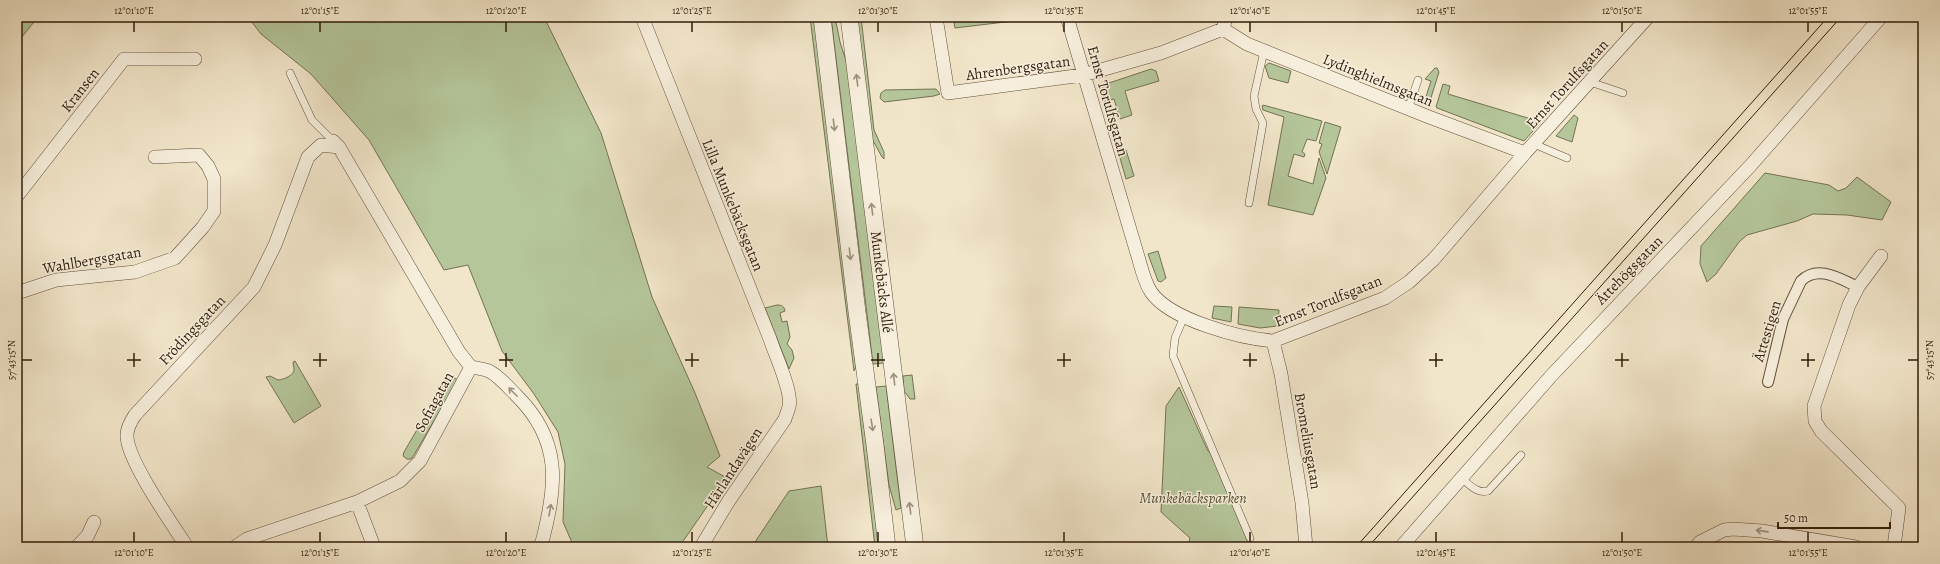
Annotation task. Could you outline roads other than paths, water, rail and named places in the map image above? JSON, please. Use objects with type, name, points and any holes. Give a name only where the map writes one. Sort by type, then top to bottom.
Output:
[{"type":"street","name":"Lilla Munkebäcksgatan","points":[[642,17],[770,339],[787,388],[790,407]]},
{"type":"street","name":"Munkebäcks Allé","points":[[822,17],[857,312],[876,445],[887,547]]},
{"type":"street","name":"Munkebäcks Allé","points":[[849,17],[915,547]]},
{"type":"street","name":"Ahrenbergsgatan","points":[[936,17],[948,93],[1084,75],[1161,53],[1224,23]]},
{"type":"street","name":"Ernst Torulfsgatan","points":[[1067,17],[1145,280],[1152,293],[1161,302],[1184,317],[1208,326],[1260,340],[1273,341],[1385,298],[1409,282],[1434,259],[1530,148],[1648,17]]},
{"type":"street","name":"Ättehögsgatan","points":[[1402,547],[1551,376],[1751,165],[1881,17]]},
{"type":"street","name":"Lydinghielmsgatan","points":[[1224,23],[1247,44],[1264,51],[1408,109],[1530,148]]},
{"type":"street","name":"Kransen","points":[[17,196],[124,59],[195,59]]},
{"type":"street","name":"Sofiagatan","points":[[235,547],[247,539],[357,502],[400,481],[420,461],[471,367],[459,352],[336,144]]},
{"type":"street","name":"Frödingsgatan","points":[[187,547],[132,457],[127,435],[130,425],[135,415],[254,287],[275,245],[308,157],[321,146],[336,144]]},
{"type":"street","name":"Wahlbergsgatan","points":[[17,293],[56,280],[135,272],[175,258],[203,227],[214,211],[214,179],[208,166],[199,155],[155,157]]},
{"type":"street","points":[[1881,256],[1858,287],[1849,305],[1814,406],[1815,421],[1830,442],[1899,508],[1894,547]]},
{"type":"street","name":"Ättestigen","points":[[1768,382],[1783,319],[1804,277],[1815,273],[1825,273],[1858,287]]},
{"type":"street","name":"Bromeliusgatan","points":[[1273,341],[1281,374],[1302,503],[1306,547]]},
{"type":"street","points":[[471,367],[489,371],[502,382],[526,405],[543,429],[553,462],[551,508],[542,542],[539,547]]},
{"type":"street","name":"Härlandavägen","points":[[701,547],[728,502],[785,419],[790,407]]},
{"type":"street","points":[[357,502],[374,547]]},
{"type":"street","points":[[77,547],[88,535],[94,522]]},
{"type":"street","points":[[1696,547],[1700,542],[1724,530],[1746,529],[1856,547]]},
{"type":"lane","points":[[1249,203],[1263,124],[1256,109],[1254,96],[1264,51]]},
{"type":"lane","points":[[290,73],[312,120],[336,144]]},
{"type":"lane","points":[[1408,109],[1418,80]]},
{"type":"lane","points":[[1590,82],[1623,93]]},
{"type":"lane","points":[[1530,148],[1567,158]]},
{"type":"lane","points":[[1184,317],[1175,338],[1173,356],[1250,538]]},
{"type":"lane","points":[[1461,478],[1476,490],[1483,492],[1488,491],[1520,455]]},
{"type":"tram line","points":[[1356,547],[1828,17]]},
{"type":"tram line","points":[[1368,547],[1841,17]]},
{"type":"park label","name":"Munkebäcksparken","points":[[1193,498]]}]
